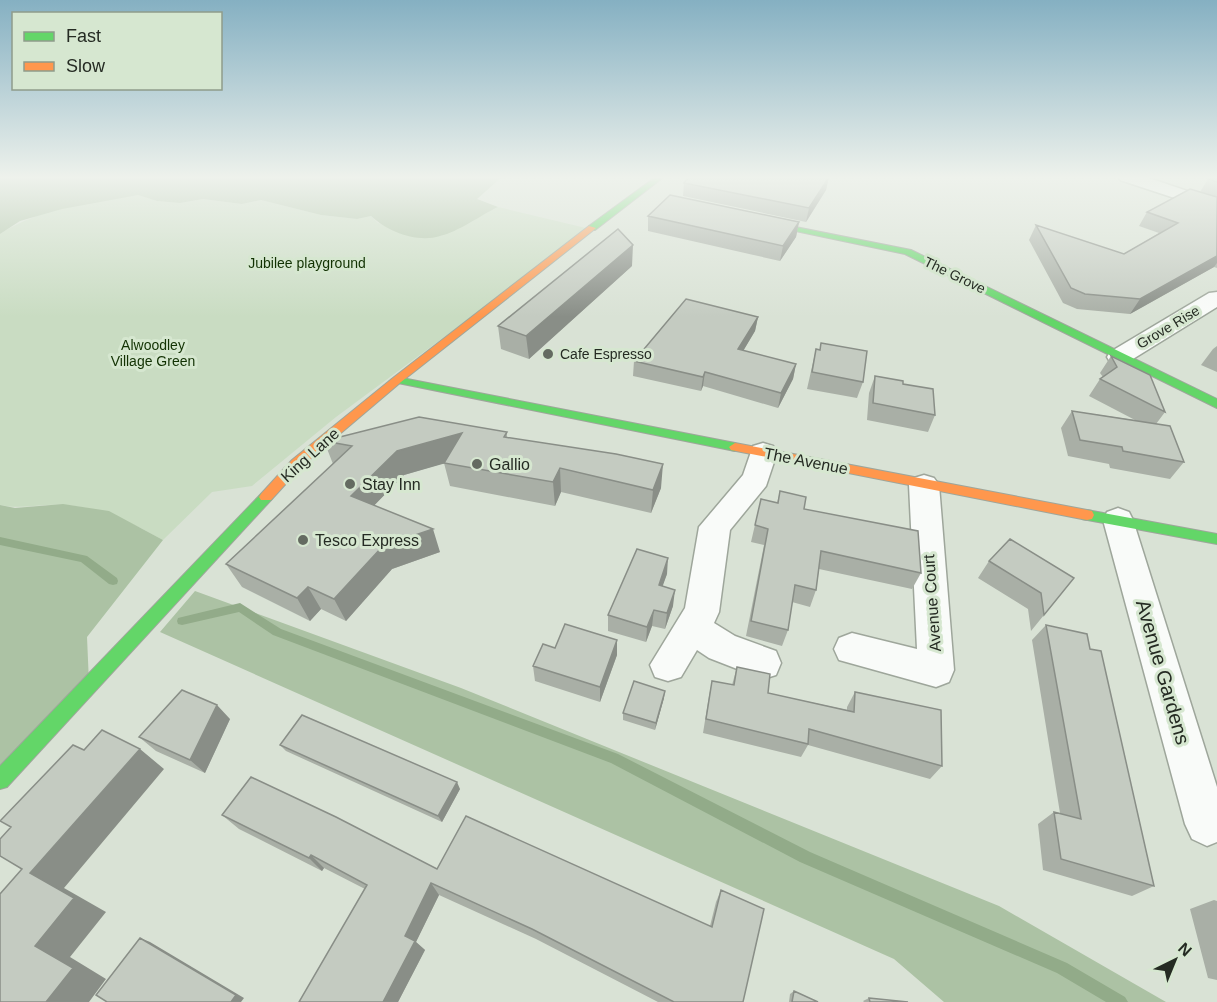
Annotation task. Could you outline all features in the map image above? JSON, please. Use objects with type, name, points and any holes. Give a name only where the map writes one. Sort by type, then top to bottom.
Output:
[{"type":"street","name":"King Lane","points":[[0,780],[297,463],[397,380],[600,223]]},
{"type":"street","name":"The Grove","points":[[767,223],[908,252],[1217,404]]},
{"type":"street","name":"Grove Rise","points":[[1119,357],[1217,298]]},
{"type":"street","name":"The Avenue","points":[[397,380],[924,485],[1217,539]]},
{"type":"street","points":[[668,665],[702,612],[715,527],[756,479],[763,453]]},
{"type":"street","name":"Avenue Court","points":[[852,650],[936,670],[924,485]]},
{"type":"street","name":"Avenue Gardens","points":[[1118,520],[1208,824]]},
{"type":"street","points":[[692,627],[722,647],[764,663]]},
{"type":"green space","points":[[0,223],[17,223],[0,234]]},
{"type":"green space","name":"Alwoodley Village Green","points":[[21,223],[378,223],[440,236],[466,223],[564,223],[590,229],[336,417],[252,486],[212,492],[163,540],[116,516],[93,509],[56,505],[16,507],[0,505],[0,234]]},
{"type":"green space","points":[[379,223],[470,223],[447,234],[431,238],[403,235]]},
{"type":"green space","points":[[63,504],[109,511],[163,540],[87,637],[89,683],[0,780],[0,505],[15,508]]},
{"type":"green space","points":[[195,591],[461,688],[999,906],[1166,1002],[944,1002],[894,959],[160,632]]},
{"type":"building","points":[[678,223],[798,223],[783,246]]},
{"type":"building","points":[[1178,223],[1217,223],[1217,256],[1140,299],[1085,294],[1071,288],[1036,225],[1124,254]]},
{"type":"building","points":[[618,229],[633,245],[526,336],[498,326]]},
{"type":"building","points":[[686,299],[758,317],[738,349],[796,364],[781,393],[705,372],[703,377],[634,361]]},
{"type":"building","points":[[821,343],[867,351],[863,382],[812,372],[816,349],[820,350]]},
{"type":"building","points":[[1111,356],[1150,375],[1165,412],[1100,379],[1117,367]]},
{"type":"building","points":[[875,376],[933,389],[935,415],[873,403]]},
{"type":"building","points":[[1072,411],[1170,426],[1184,462],[1123,451],[1122,447],[1080,440]]},
{"type":"building","points":[[419,417],[507,432],[504,437],[616,454],[663,464],[653,490],[560,468],[553,482],[444,463],[462,433],[397,451],[351,496],[433,529],[383,546],[334,599],[308,587],[297,598],[226,564],[352,446],[324,441]]},
{"type":"building","points":[[780,491],[806,497],[804,509],[918,531],[921,573],[821,551],[816,590],[795,585],[788,630],[751,621],[768,529],[755,525],[761,499],[778,503]]},
{"type":"building","points":[[1010,539],[1074,578],[1044,615],[1041,593],[989,561]]},
{"type":"building","points":[[637,549],[668,558],[659,585],[675,590],[667,613],[654,610],[647,627],[608,615]]},
{"type":"building","points":[[565,624],[617,640],[600,687],[533,666],[543,644],[555,648]]},
{"type":"building","points":[[1046,625],[1087,634],[1090,649],[1101,651],[1154,886],[1061,859],[1054,812],[1081,819]]},
{"type":"building","points":[[737,667],[770,674],[768,693],[854,712],[855,692],[941,710],[942,766],[809,729],[808,744],[706,719],[712,681],[734,685]]},
{"type":"building","points":[[634,681],[665,691],[656,723],[623,713]]},
{"type":"building","points":[[182,690],[217,705],[190,760],[139,737]]},
{"type":"building","points":[[302,715],[457,782],[438,816],[280,745]]},
{"type":"building","points":[[102,730],[140,749],[30,873],[74,898],[35,946],[73,968],[46,1002],[0,1002],[0,894],[22,869],[0,856],[0,839],[11,827],[0,821],[73,745],[84,750]]},
{"type":"building","points":[[251,777],[336,817],[437,869],[466,816],[712,927],[721,890],[764,909],[743,1002],[674,1002],[532,929],[431,883],[405,936],[415,941],[383,1002],[299,1002],[367,885],[311,855],[309,858],[222,815]]},
{"type":"building","points":[[140,938],[236,995],[231,1002],[107,1002],[96,995]]},
{"type":"building","points":[[794,991],[818,1002],[792,1002]]},
{"type":"building","points":[[869,998],[908,1002],[870,1002]]},
{"type":"waterway","points":[[0,541],[84,559],[113,581]]},
{"type":"waterway","points":[[182,621],[240,607],[277,632],[614,758],[805,857],[1062,968],[1120,1002]]},
{"type":"traffic: fast","points":[[592,228],[599,223]]},
{"type":"traffic: fast","points":[[766,223],[908,252],[1217,404]]},
{"type":"traffic: fast","points":[[397,380],[735,447]]},
{"type":"traffic: fast","points":[[0,780],[266,497]]},
{"type":"traffic: fast","points":[[1087,515],[1217,539]]},
{"type":"traffic: slow","points":[[266,497],[297,463],[397,380],[592,228]]},
{"type":"traffic: slow","points":[[735,447],[1087,515]]},
{"type":"place","name":"Cafe Espresso","points":[[548,354]]},
{"type":"place","name":"Gallio","points":[[477,464]]},
{"type":"place","name":"Stay Inn","points":[[350,484]]},
{"type":"place","name":"Tesco Express","points":[[303,540]]},
{"type":"park label","name":"Jubilee playground","points":[[307,263]]}]
